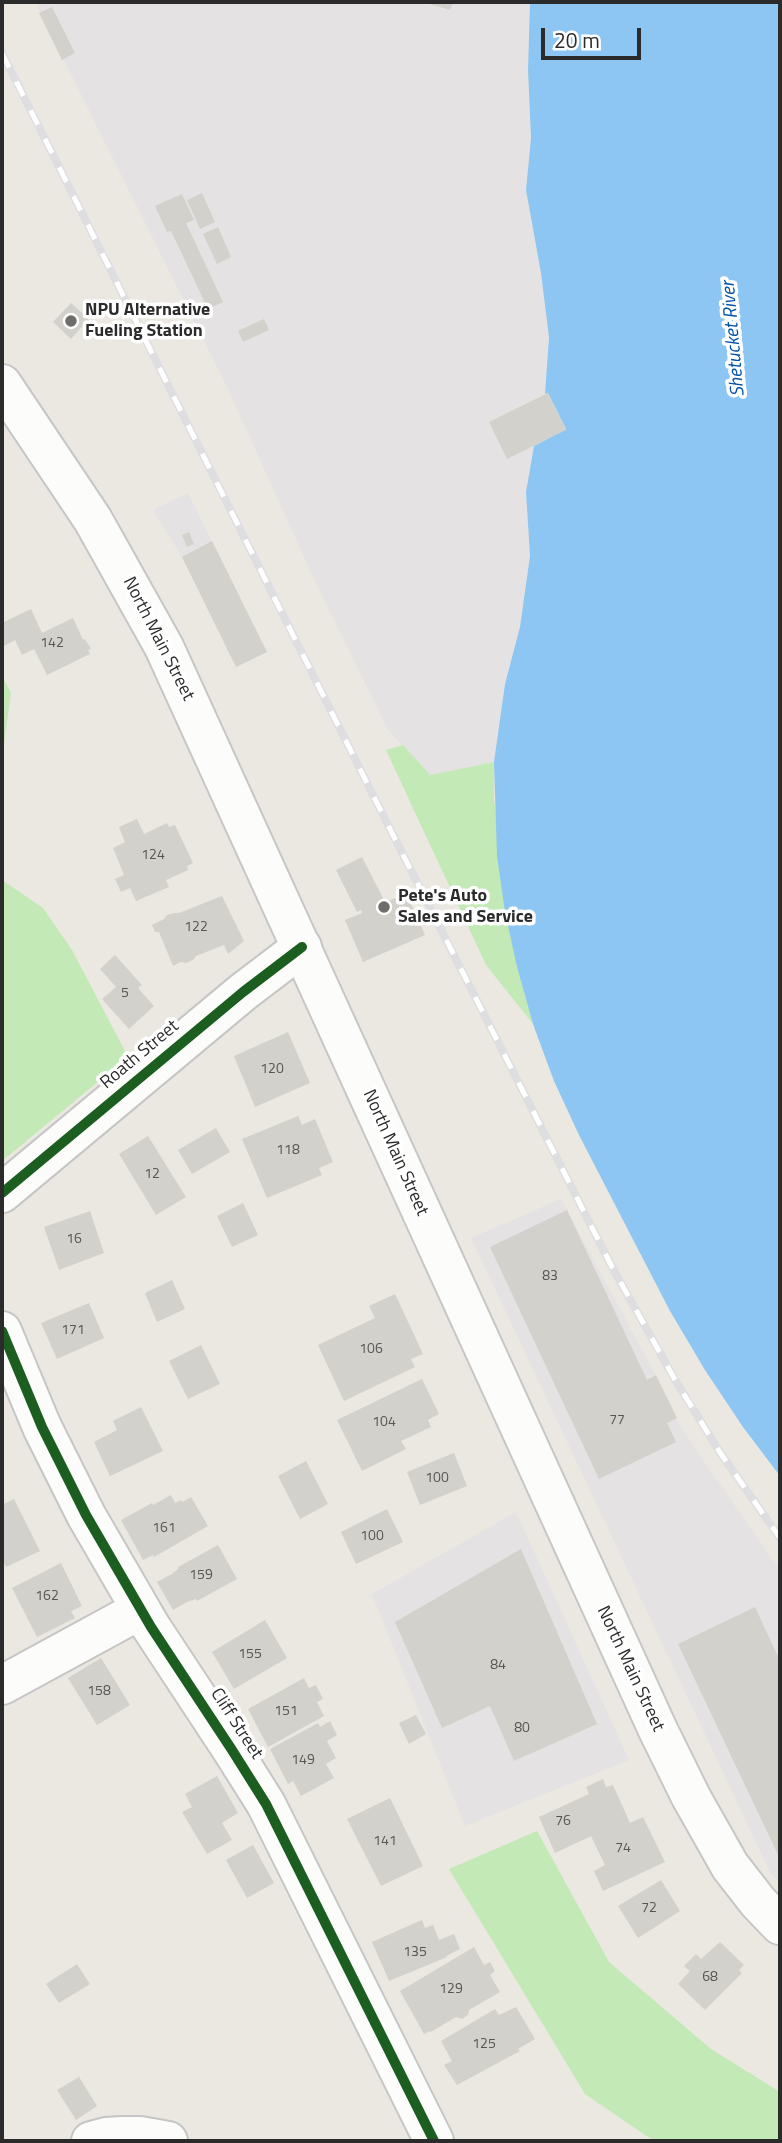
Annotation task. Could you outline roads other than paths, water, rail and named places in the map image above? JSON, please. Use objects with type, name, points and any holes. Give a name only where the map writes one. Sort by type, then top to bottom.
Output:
[{"type":"main road","name":"North Main Street","points":[[2,384],[93,520],[181,680],[613,1633],[680,1774],[730,1866],[780,1925]]},
{"type":"main road","name":"Roath Street","points":[[2,1193],[234,999],[302,947]]},
{"type":"main road","name":"Cliff Street","points":[[2,1331],[58,1460],[140,1609],[265,1804],[434,2141]]},
{"type":"main road","points":[[2,1685],[140,1609]]},
{"type":"main road","points":[[91,2141],[106,2137],[140,2136],[168,2141]]},
{"type":"water","name":"Shetucket River","points":[[530,2],[780,2],[780,1476],[705,1370],[670,1311],[579,1135],[554,1081],[533,1024],[505,912],[497,856],[494,762],[505,684],[520,627],[530,556],[526,492],[534,446],[566,429],[548,393],[545,394],[549,337],[526,190],[531,138],[528,70]]},
{"type":"railway","points":[[2,53],[612,1267],[674,1378],[719,1451],[780,1538]]},
{"type":"place","name":"NPU Alternative Fueling Station","points":[[71,321]]},
{"type":"place","name":"Pete's Auto Sales and Service","points":[[384,907]]}]
